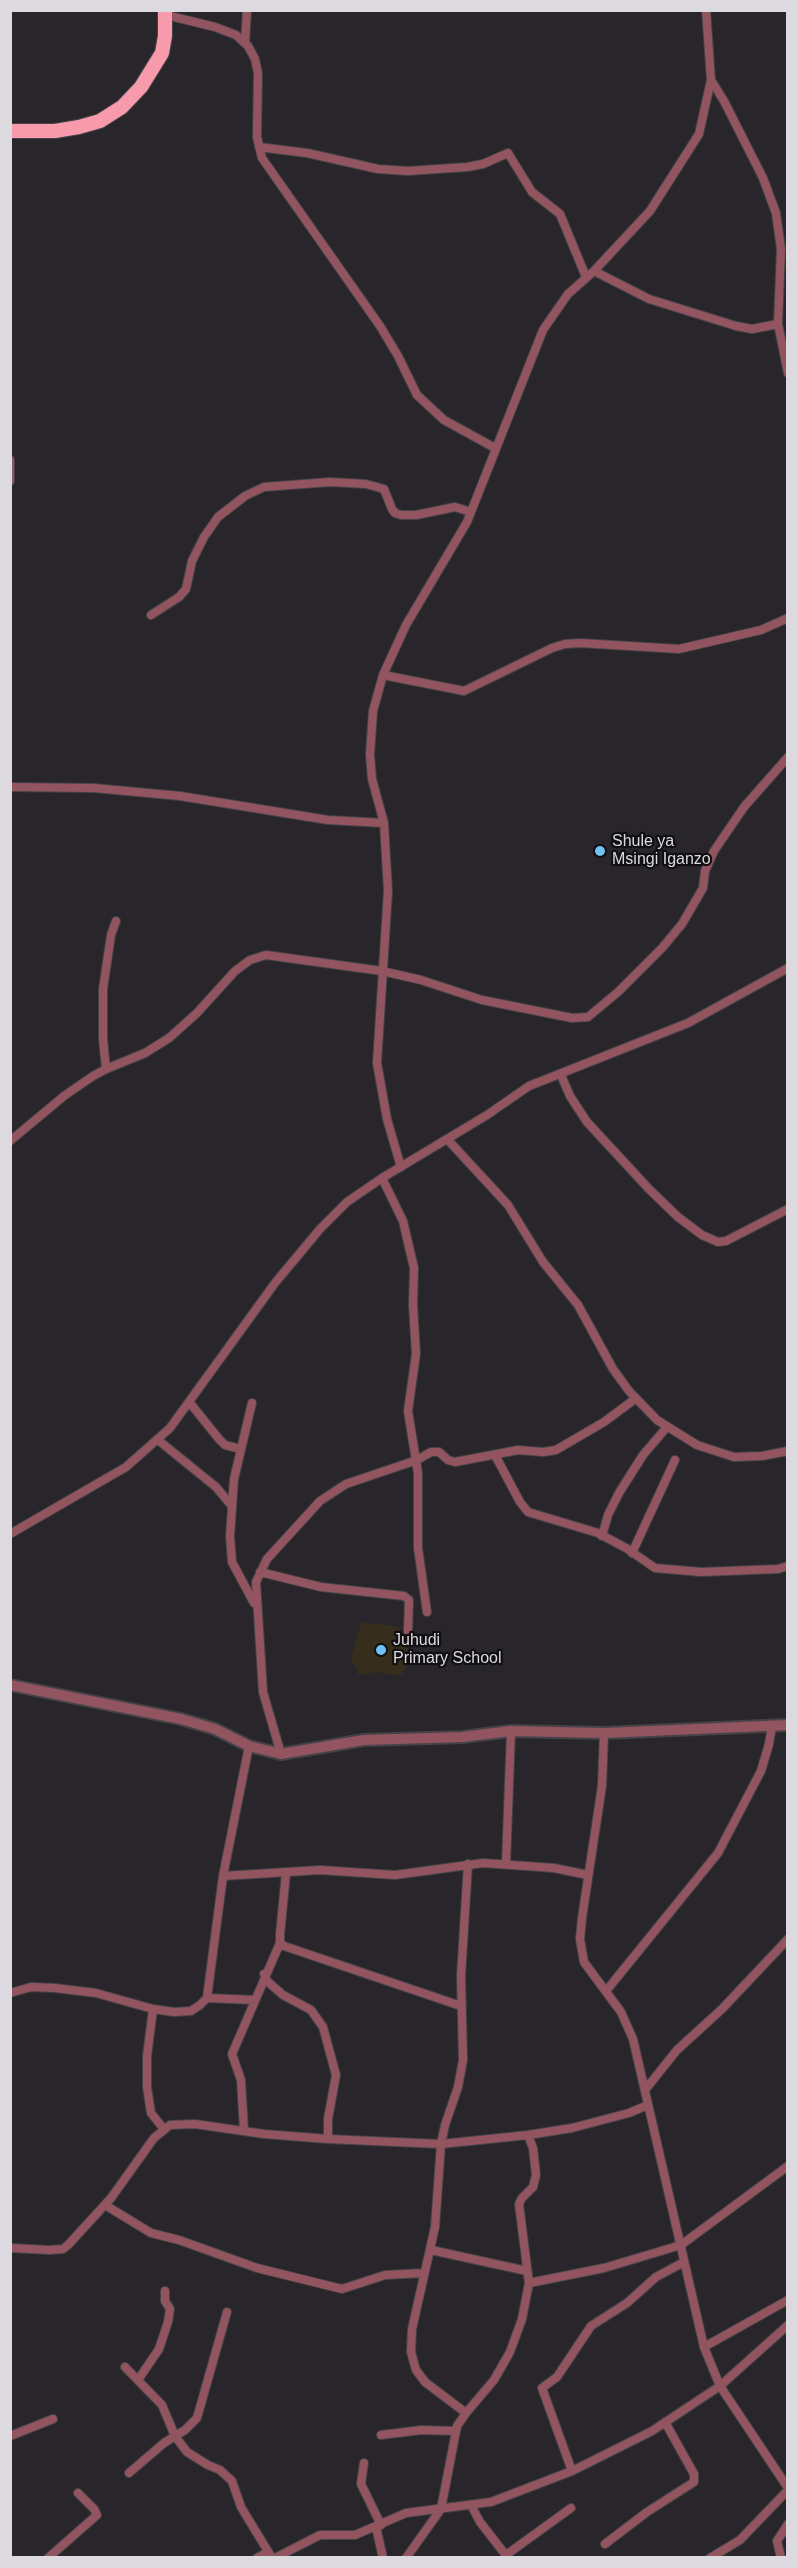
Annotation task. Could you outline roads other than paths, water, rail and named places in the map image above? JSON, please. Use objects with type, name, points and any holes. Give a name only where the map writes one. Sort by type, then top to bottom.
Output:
[{"type":"highway","points":[[10,131],[54,131],[79,127],[100,121],[122,107],[141,87],[162,53],[165,13]]},
{"type":"street","points":[[244,43],[247,10]]},
{"type":"street","points":[[401,1167],[387,1119],[377,1063],[388,891],[384,823],[372,779],[370,756],[374,711],[383,675],[422,596],[471,512],[543,330],[568,294],[594,271],[650,211],[680,168],[699,134],[711,80],[706,10]]},
{"type":"street","points":[[165,13],[215,27],[236,35],[244,43],[255,59],[258,73],[256,119],[259,147],[269,169],[388,339],[417,395],[444,420],[495,448]]},
{"type":"street","points":[[711,80],[724,101],[768,190],[784,237],[778,324],[788,374]]},
{"type":"street","points":[[259,147],[307,153],[378,169],[408,171],[467,167],[483,164],[508,153],[532,192],[560,214],[586,277]]},
{"type":"street","points":[[594,271],[649,299],[736,326],[752,329],[778,324]]},
{"type":"street","points":[[10,460],[10,481]]},
{"type":"street","points":[[151,615],[179,597],[186,589],[192,561],[204,537],[218,517],[245,496],[264,487],[330,482],[366,484],[384,489],[392,509],[401,515],[416,515],[455,507],[471,512]]},
{"type":"street","points":[[383,675],[464,691],[552,648],[565,644],[679,649],[760,630],[788,618]]},
{"type":"street","points":[[10,1141],[64,1096],[106,1069],[145,1053],[169,1038],[197,1013],[235,971],[250,960],[270,955],[382,971],[421,980],[482,1000],[572,1018],[588,1017],[618,992],[662,948],[682,924],[702,888],[705,871],[714,850],[744,807],[788,757]]},
{"type":"street","points":[[10,787],[94,788],[152,793],[328,820],[384,823]]},
{"type":"street","points":[[106,1069],[103,1039],[103,989],[111,934],[116,921]]},
{"type":"street","points":[[10,1534],[126,1467],[158,1440],[190,1403],[258,1305],[306,1244],[347,1202],[530,1086],[688,1023],[788,968]]},
{"type":"street","points":[[561,1075],[570,1096],[586,1122],[649,1189],[678,1217],[702,1235],[718,1242],[726,1241],[788,1209]]},
{"type":"street","points":[[448,1140],[516,1215],[543,1262],[578,1305],[613,1369],[635,1399],[667,1427],[697,1445],[734,1457],[762,1456],[788,1451]]},
{"type":"street","points":[[382,1178],[398,1207],[413,1259],[416,1354],[408,1411],[417,1461],[419,1567],[427,1612]]},
{"type":"street","points":[[281,1754],[263,1692],[256,1582],[260,1572],[285,1538],[331,1492],[366,1476],[417,1461],[431,1452],[439,1452],[448,1460],[455,1462],[518,1450],[543,1452],[556,1450],[604,1422],[635,1399]]},
{"type":"street","points":[[190,1403],[225,1445],[241,1449]]},
{"type":"street","points":[[252,1403],[231,1505],[232,1562],[256,1607]]},
{"type":"street","points":[[602,1536],[608,1515],[624,1485],[643,1455],[667,1427]]},
{"type":"street","points":[[158,1440],[216,1487],[231,1505]]},
{"type":"street","points":[[495,1455],[520,1502],[528,1512],[602,1536],[655,1568],[682,1572],[778,1569],[788,1566]]},
{"type":"street","points":[[632,1553],[675,1460]]},
{"type":"street","points":[[260,1572],[321,1587],[404,1596],[409,1600],[408,1631]]},
{"type":"street","points":[[10,1685],[181,1719],[215,1729],[249,1746],[281,1754],[364,1740],[462,1737],[511,1731],[604,1733],[788,1725]]},
{"type":"street","points":[[606,1991],[718,1853],[760,1771],[772,1726]]},
{"type":"street","points":[[506,1864],[511,1731]]},
{"type":"street","points":[[604,1733],[603,1776],[580,1939],[582,1953],[588,1971],[606,1991],[628,2024],[637,2051],[704,2347],[720,2386],[788,2489],[740,2540],[710,2558]]},
{"type":"street","points":[[10,1993],[31,1987],[55,1988],[96,1993],[153,2009],[174,2012],[191,2012],[207,1998],[223,1876],[249,1746]]},
{"type":"street","points":[[223,1876],[320,1870],[395,1875],[468,1864],[554,1868],[588,1875]]},
{"type":"street","points":[[465,2413],[426,2382],[413,2365],[412,2329],[436,2219],[441,2144],[460,2076],[463,2045],[461,2006],[463,1934],[468,1864]]},
{"type":"street","points":[[244,2130],[241,2080],[232,2054],[264,1974],[280,1943],[286,1873]]},
{"type":"street","points":[[645,2090],[677,2050],[722,2009],[788,1939]]},
{"type":"street","points":[[280,1943],[461,2006]]},
{"type":"street","points":[[264,1974],[267,1981],[283,1995],[311,2010],[323,2027],[336,2075],[328,2119],[328,2139]]},
{"type":"street","points":[[207,1998],[255,2000]]},
{"type":"street","points":[[153,2009],[147,2056],[147,2087],[152,2113],[163,2128],[162,2130]]},
{"type":"street","points":[[11,2248],[63,2249],[105,2205],[162,2130],[170,2125],[184,2123],[328,2139],[441,2144],[528,2135],[595,2122],[648,2105]]},
{"type":"street","points":[[406,2558],[441,2509],[456,2431],[465,2413],[494,2380],[510,2352],[526,2305],[529,2283],[519,2204],[535,2183],[536,2175],[533,2148],[528,2135]]},
{"type":"street","points":[[529,2283],[604,2268],[681,2245],[788,2166]]},
{"type":"street","points":[[105,2205],[152,2233],[179,2240],[257,2268],[342,2289],[385,2275],[424,2273]]},
{"type":"street","points":[[431,2250],[527,2271]]},
{"type":"street","points":[[572,2471],[542,2388],[557,2377],[591,2326],[627,2303],[656,2277],[684,2262]]},
{"type":"street","points":[[138,2380],[159,2349],[167,2327],[170,2309],[165,2301],[165,2291]]},
{"type":"street","points":[[704,2347],[788,2300]]},
{"type":"street","points":[[129,2473],[191,2424],[201,2409],[227,2312]]},
{"type":"street","points":[[257,2558],[272,2556],[320,2535],[346,2537],[379,2526],[406,2513],[490,2502],[572,2471],[634,2442],[720,2386],[788,2325]]},
{"type":"street","points":[[125,2367],[162,2405],[175,2436],[187,2452],[220,2470],[232,2481],[241,2507],[272,2556]]},
{"type":"street","points":[[10,2436],[53,2419]]},
{"type":"street","points":[[605,2544],[647,2512],[694,2482],[694,2474],[666,2422]]},
{"type":"street","points":[[381,2435],[421,2430],[456,2431]]},
{"type":"street","points":[[364,2463],[361,2484],[379,2526],[383,2558]]},
{"type":"street","points":[[48,2558],[97,2515],[78,2493]]},
{"type":"street","points":[[471,2505],[480,2522],[507,2556],[571,2508]]},
{"type":"street","points":[[781,2558],[777,2541],[788,2523]]},
{"type":"place","name":"Shule ya Msingi Iganzo","points":[[600,851]]},
{"type":"place","name":"Juhudi Primary School","points":[[381,1650]]}]
